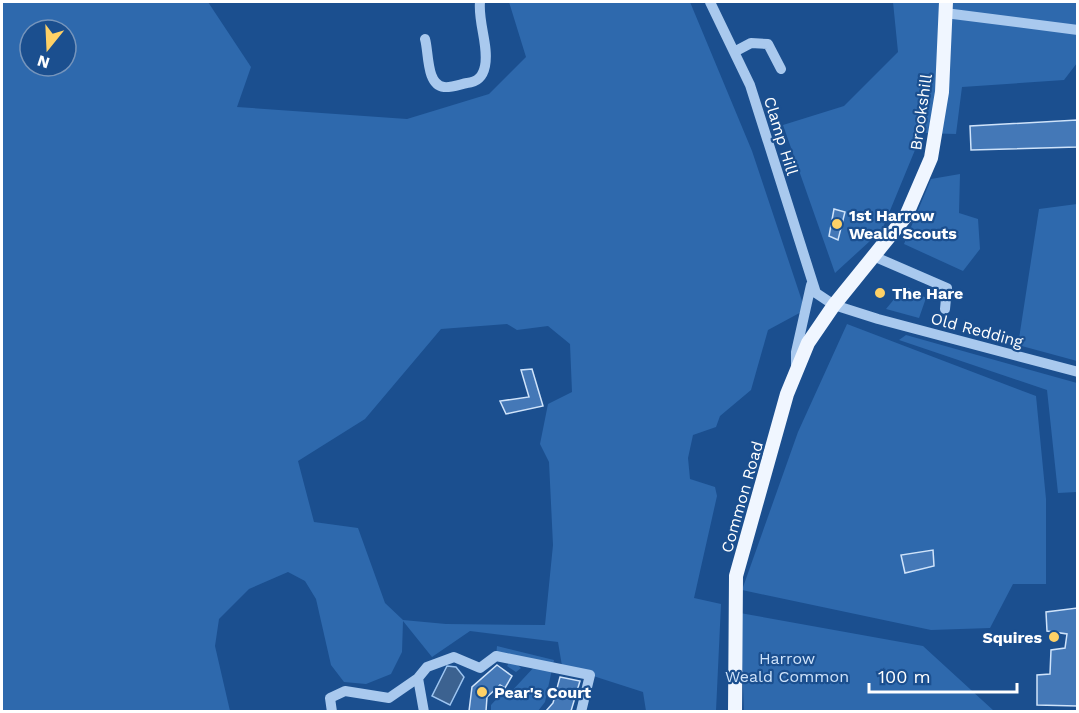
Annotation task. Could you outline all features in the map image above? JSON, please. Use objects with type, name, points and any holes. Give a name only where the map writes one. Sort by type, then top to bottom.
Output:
[{"type":"main road","name":"Brookshill","points":[[834,304],[906,216],[932,158],[942,92],[946,7]]},
{"type":"main road","name":"Common Road","points":[[735,711],[736,576],[796,368],[808,343],[834,304]]},
{"type":"street","points":[[425,39],[429,51],[430,69],[436,83],[444,87],[473,82],[483,75],[486,62],[478,18],[480,2]]},
{"type":"street","name":"Clamp Hill","points":[[710,2],[750,85],[811,284],[796,352],[796,368]]},
{"type":"street","points":[[946,7],[1077,30]]},
{"type":"street","points":[[734,52],[752,43],[768,44],[781,69]]},
{"type":"street","points":[[873,256],[948,288],[945,309]]},
{"type":"street","points":[[811,284],[816,293],[834,304]]},
{"type":"street","name":"Old Redding","points":[[834,304],[878,319],[1077,372]]},
{"type":"street","points":[[332,711],[330,698],[345,691],[389,698],[418,678],[427,667],[454,657],[480,668],[496,656],[590,675],[581,711]]},
{"type":"street","points":[[418,678],[424,711]]},
{"type":"green space","points":[[2,2],[208,2],[251,67],[237,107],[407,119],[489,94],[526,57],[509,2],[690,2],[752,151],[805,310],[768,330],[751,390],[720,416],[716,427],[693,435],[688,458],[690,479],[715,487],[717,496],[694,598],[721,604],[716,711],[646,711],[643,692],[562,666],[558,642],[470,631],[432,657],[403,621],[402,652],[391,674],[366,684],[344,682],[331,665],[316,599],[305,581],[288,572],[249,589],[219,619],[215,646],[230,711],[2,711]],"holes":[[[507,324],[517,330],[548,326],[570,344],[572,392],[548,404],[540,444],[549,462],[553,545],[545,625],[446,624],[403,620],[385,603],[358,528],[314,522],[298,461],[365,419],[441,329]]]},
{"type":"green space","points":[[893,2],[1077,2],[1077,63],[1064,80],[962,87],[956,134],[922,133],[882,230],[835,273],[783,125],[844,106],[898,52]]},
{"type":"green space","points":[[960,174],[959,213],[978,219],[980,249],[963,271],[904,244],[931,179]]},
{"type":"green space","points":[[1078,204],[1077,361],[1018,345],[1039,209]]},
{"type":"green space","points":[[905,286],[926,298],[919,318],[886,309]]},
{"type":"green space","points":[[847,324],[1036,396],[1046,499],[1046,584],[1013,584],[990,628],[931,630],[742,590],[798,432]]},
{"type":"green space","points":[[906,335],[1077,383],[1077,492],[1058,493],[1047,390],[899,340]]},
{"type":"green space","name":"Harrow Weald Common","points":[[740,613],[923,646],[994,711],[744,711]]},
{"type":"green space","points":[[497,646],[554,660],[545,702],[538,711],[491,712],[491,705],[502,693],[509,694],[536,665],[512,660],[521,668],[516,672],[507,666],[511,660],[496,656]]},
{"type":"shaded area","points":[[447,666],[456,667],[464,677],[450,705],[432,696]]},
{"type":"building","points":[[1077,120],[1077,147],[971,150],[970,126]]},
{"type":"building","name":"1st Harrow Weald Scouts","points":[[834,209],[845,212],[838,240],[829,236]]},
{"type":"building","points":[[532,369],[543,406],[506,414],[500,401],[529,397],[521,370]]},
{"type":"building","points":[[933,550],[934,566],[905,573],[901,555]]},
{"type":"building","points":[[1077,608],[1077,706],[1037,705],[1037,675],[1050,674],[1051,650],[1065,648],[1067,634],[1047,631],[1046,612]]},
{"type":"building","name":"Pear's Court","points":[[497,665],[512,676],[505,688],[500,685],[487,697],[486,711],[469,711],[472,687]]},
{"type":"building","name":"Pear's Court","points":[[560,677],[580,681],[571,711],[546,711],[553,703]]},
{"type":"place","name":"1st Harrow Weald Scouts","points":[[837,224]]},
{"type":"place","name":"The Hare","points":[[880,293]]},
{"type":"place","name":"Squires","points":[[1054,637]]},
{"type":"place","name":"Pear's Court","points":[[482,692]]}]
